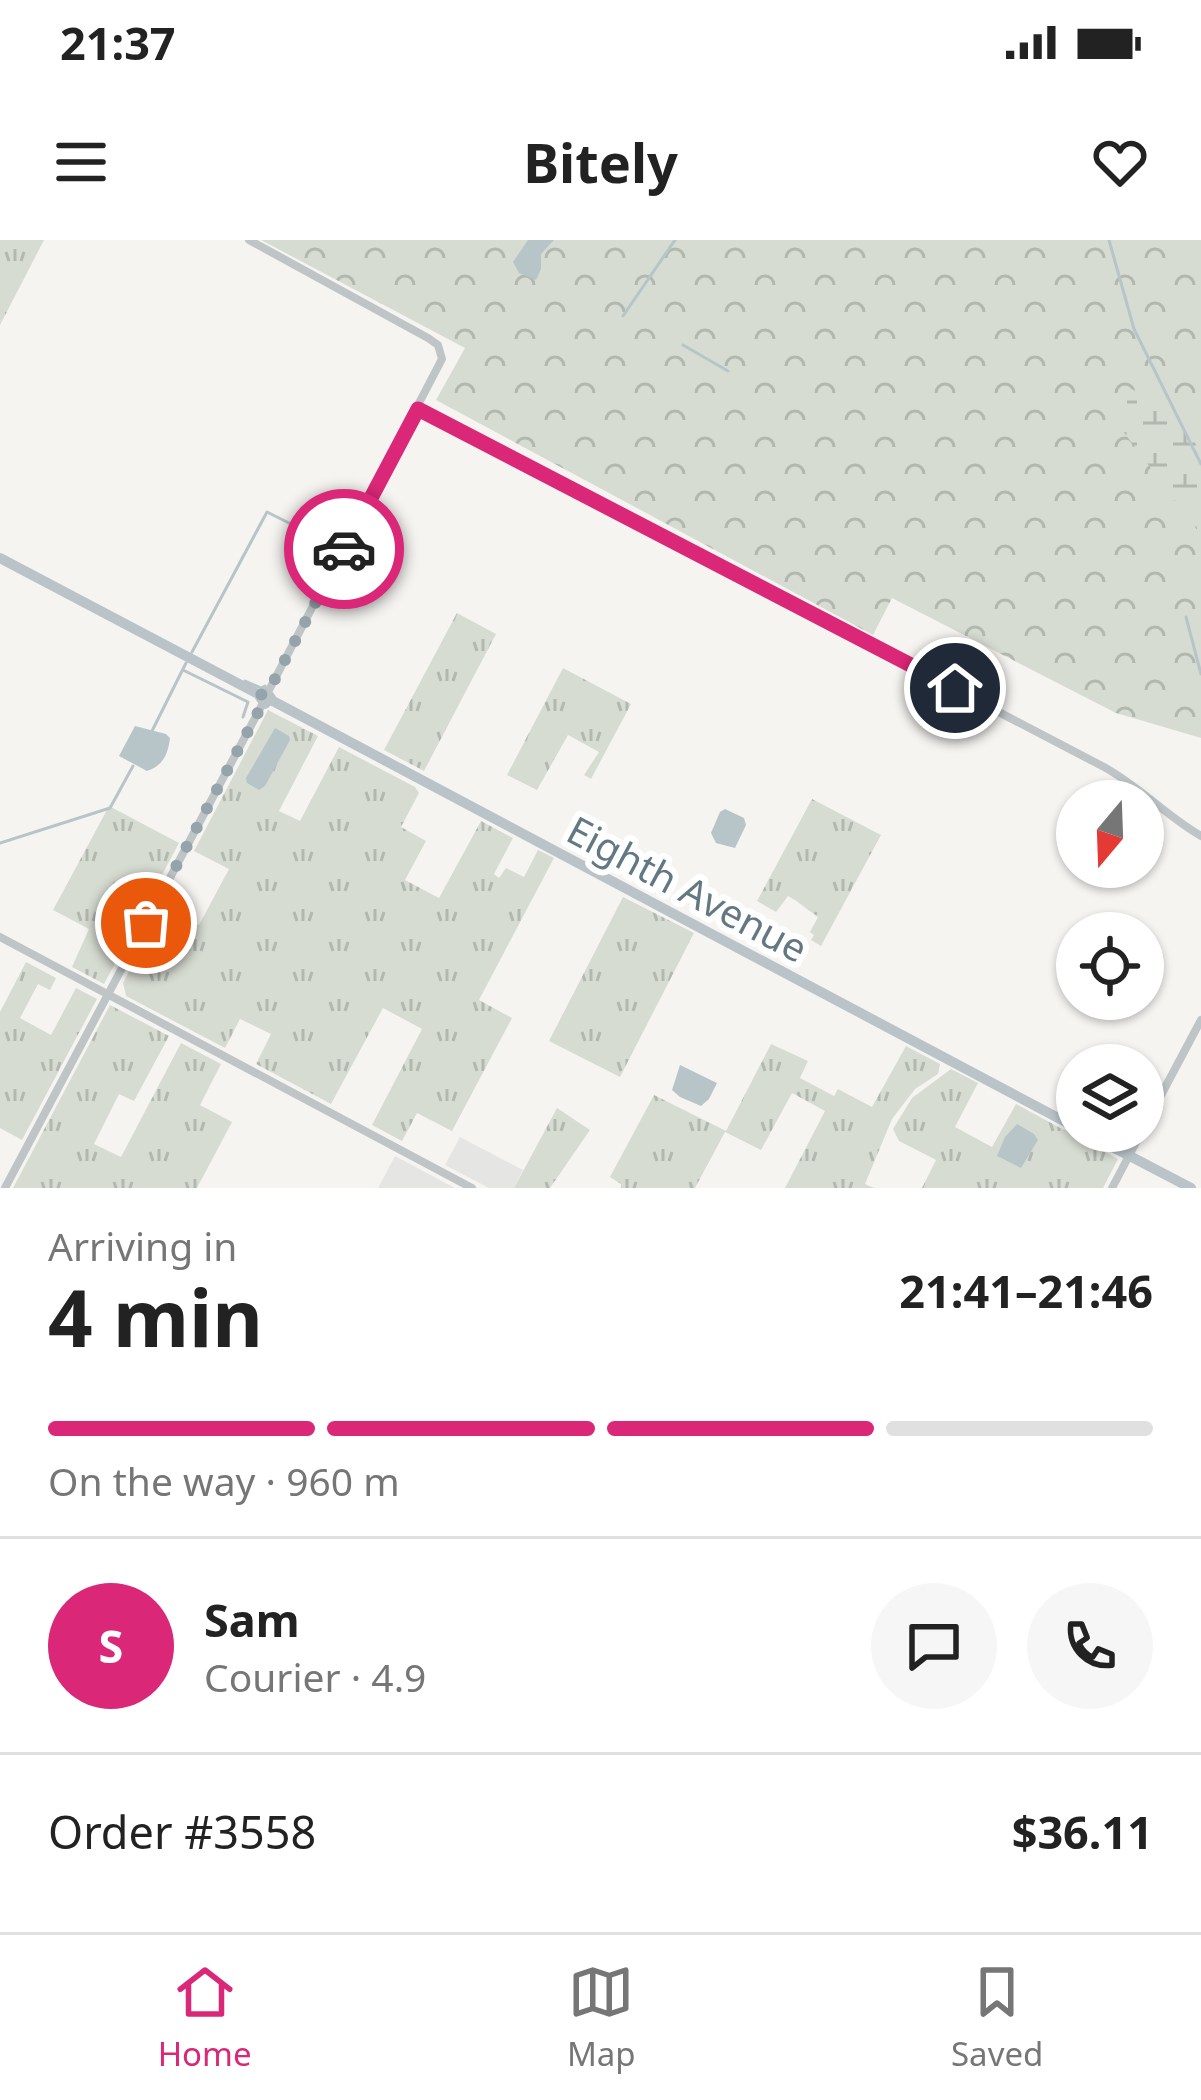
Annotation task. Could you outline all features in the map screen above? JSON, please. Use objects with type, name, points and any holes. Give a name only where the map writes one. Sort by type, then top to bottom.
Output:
[{"type":"main road","name":"Eighth Avenue","points":[[0,558],[1056,1117]]},
{"type":"main road","name":"Eighth Avenue","points":[[1123,1152],[1191,1188]]},
{"type":"street","points":[[5,1188],[442,359],[438,345],[249,240]]},
{"type":"street","points":[[418,409],[1108,769],[1201,836]]},
{"type":"street","points":[[0,937],[472,1188]]},
{"type":"street","points":[[1164,1089],[1201,1020]]},
{"type":"street","points":[[1112,1188],[1131,1152]]},
{"type":"shaded area","points":[[528,240],[554,240],[541,254],[536,280],[519,273],[513,262]]},
{"type":"shaded area","points":[[135,726],[170,738],[164,759],[147,771],[119,756]]},
{"type":"shaded area","points":[[275,728],[290,740],[259,790],[246,778]]},
{"type":"shaded area","points":[[725,809],[744,818],[746,825],[735,848],[716,843],[711,833]]},
{"type":"shaded area","points":[[680,1065],[717,1083],[701,1106],[672,1090]]},
{"type":"shaded area","points":[[1017,1124],[1038,1140],[1021,1168],[997,1156]]},
{"type":"shaded area","points":[[460,1137],[523,1170],[514,1188],[489,1188],[445,1165]]},
{"type":"shaded area","points":[[395,1156],[453,1187],[454,1188],[378,1188]]},
{"type":"green space","points":[[0,240],[44,240],[0,325]]},
{"type":"green space","points":[[261,240],[1201,240],[1201,738],[1116,713],[892,598],[873,635],[436,400],[465,348]]},
{"type":"green space","points":[[1127,387],[1144,395],[1164,394],[1185,420],[1201,456],[1201,535],[1117,423],[1127,407]]},
{"type":"green space","points":[[457,613],[496,634],[424,771],[384,750]]},
{"type":"green space","points":[[563,668],[631,704],[591,779],[584,775],[599,752],[568,735],[537,790],[507,775]]},
{"type":"green space","points":[[268,710],[318,736],[279,811],[300,821],[339,747],[415,787],[419,793],[401,827],[426,841],[405,880],[439,898],[481,821],[513,838],[494,874],[499,878],[506,868],[524,877],[538,850],[554,858],[479,1000],[512,1018],[452,1131],[417,1113],[402,1141],[372,1125],[422,1029],[383,1008],[331,1104],[256,1064],[271,1034],[240,1019],[225,1048],[126,996],[123,983],[163,907],[199,925],[229,869],[194,851]]},
{"type":"green space","points":[[812,799],[881,835],[821,946],[811,940],[810,932],[818,917],[800,903],[788,896],[776,912],[757,901]]},
{"type":"green space","points":[[109,806],[179,843],[104,984],[72,967],[89,929],[53,910]]},
{"type":"green space","points":[[623,897],[694,933],[620,1077],[549,1041]]},
{"type":"green space","points":[[26,962],[56,978],[50,990],[38,984],[20,1018],[51,1035],[76,988],[97,999],[22,1140],[0,1128],[0,1012]]},
{"type":"green space","points":[[110,1005],[169,1036],[134,1101],[119,1094],[94,1144],[121,1157],[181,1043],[221,1064],[200,1105],[232,1122],[197,1188],[13,1188]]},
{"type":"green space","points":[[771,1044],[808,1061],[800,1078],[834,1096],[838,1089],[872,1107],[906,1046],[940,1064],[938,1074],[915,1089],[892,1119],[865,1184],[874,1188],[785,1188],[825,1111],[792,1093],[761,1150],[725,1132],[695,1188],[621,1188],[610,1177],[654,1095],[726,1131]]},
{"type":"green space","points":[[951,1069],[978,1083],[955,1127],[992,1147],[1016,1104],[1056,1126],[1056,1152],[1105,1152],[1118,1159],[1103,1188],[922,1188],[936,1160],[899,1141],[893,1129],[912,1098]]},
{"type":"green space","points":[[557,1108],[590,1130],[550,1188],[514,1188]]},
{"type":"waterway","points":[[623,316],[675,240]]},
{"type":"waterway","points":[[1109,240],[1134,329],[1201,464]]},
{"type":"waterway","points":[[683,345],[728,371]]},
{"type":"waterway","points":[[192,652],[267,512],[333,545]]},
{"type":"waterway","points":[[1186,617],[1201,674]]},
{"type":"waterway","points":[[152,731],[186,663]]},
{"type":"waterway","points":[[185,671],[248,702],[243,717]]},
{"type":"waterway","points":[[245,681],[265,686]]},
{"type":"waterway","points":[[0,843],[110,808],[133,766]]},
{"type":"way so far","points":[[146,923],[263,703],[260,695],[268,692],[344,549]]},
{"type":"route","points":[[344,549],[418,409],[955,688]]}]
